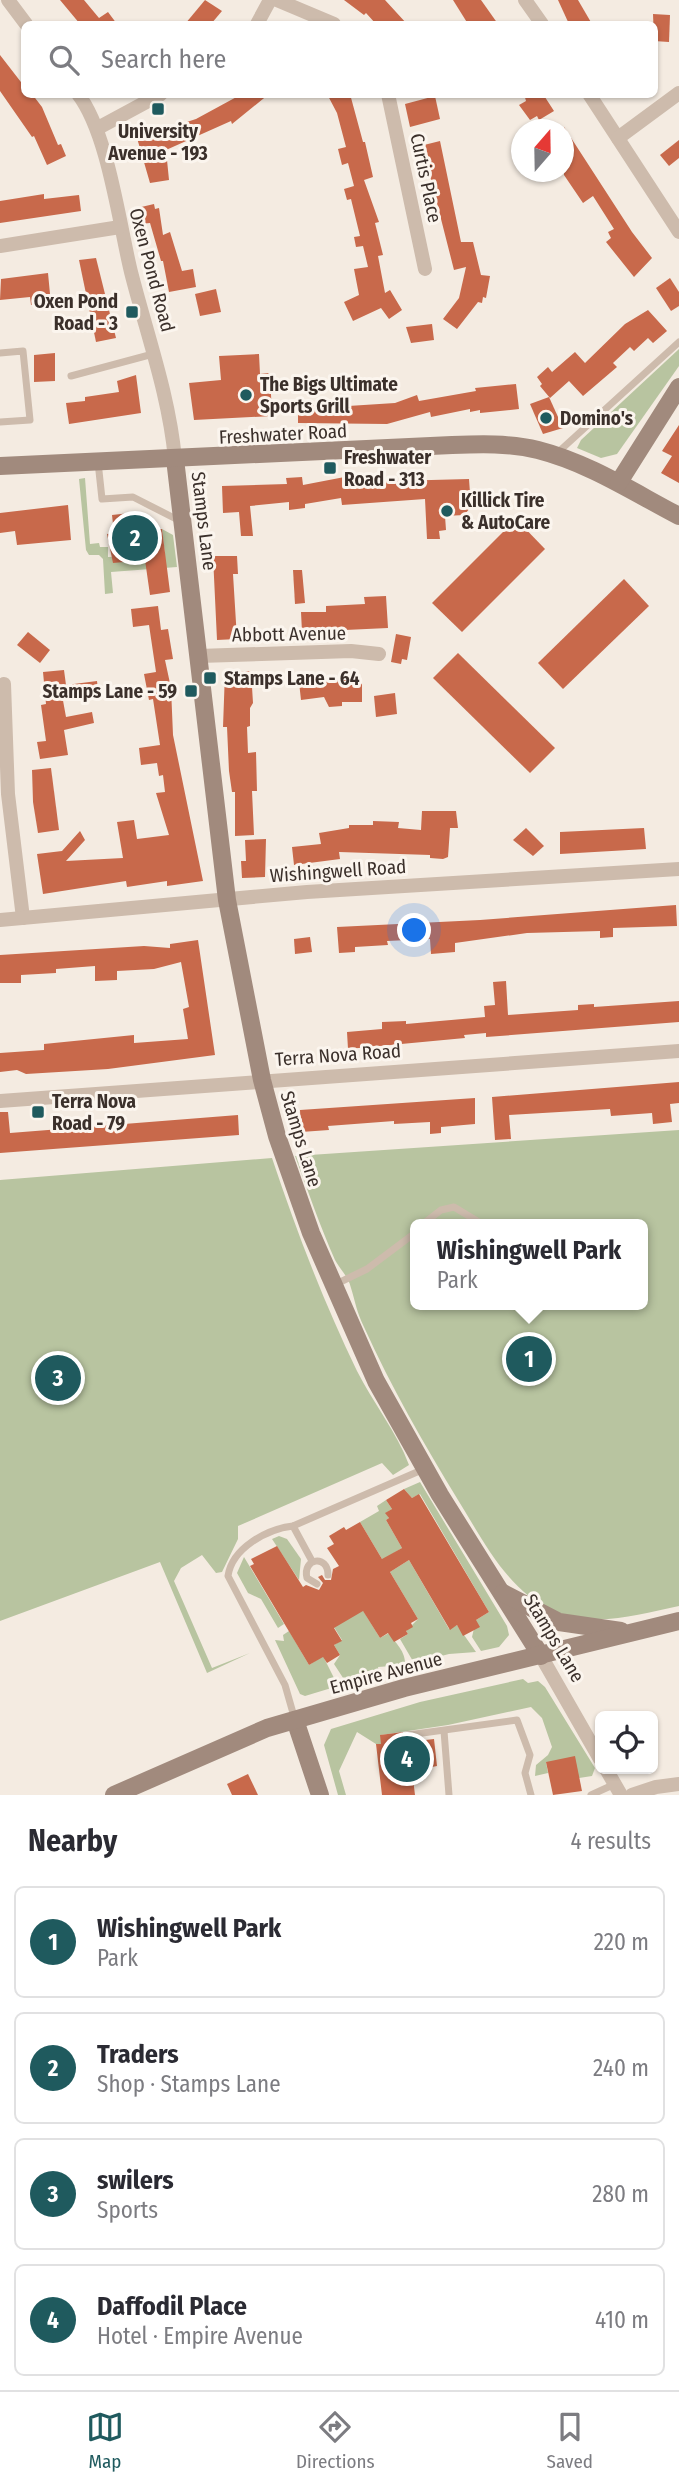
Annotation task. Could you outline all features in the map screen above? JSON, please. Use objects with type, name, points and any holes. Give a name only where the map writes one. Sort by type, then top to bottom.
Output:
[{"type":"main road","points":[[619,482],[679,387]]},
{"type":"main road","name":"Freshwater Road","points":[[0,466],[483,444],[537,449],[555,455],[619,482],[679,516]]},
{"type":"main road","name":"Stamps Lane","points":[[175,460],[227,900],[262,1080],[297,1197],[376,1381],[425,1468],[541,1656]]},
{"type":"main road","points":[[503,1593],[559,1622],[629,1634]]},
{"type":"main road","name":"Empire Avenue","points":[[114,1795],[238,1739],[295,1720],[404,1688],[679,1621]]},
{"type":"main road","points":[[295,1720],[320,1795]]},
{"type":"street","points":[[8,0],[24,21]]},
{"type":"street","points":[[259,21],[270,0]]},
{"type":"street","points":[[277,0],[327,21]]},
{"type":"street","points":[[525,0],[540,21]]},
{"type":"street","points":[[618,138],[679,93]]},
{"type":"street","name":"Oxen Pond Road","points":[[80,98],[98,128],[120,227],[172,427],[175,460]]},
{"type":"street","points":[[98,128],[154,98]]},
{"type":"street","name":"Curtis Place","points":[[389,98],[425,269]]},
{"type":"street","points":[[592,98],[679,232]]},
{"type":"street","points":[[0,246],[120,227]]},
{"type":"street","name":"Abbott Avenue","points":[[199,656],[351,651],[379,654]]},
{"type":"street","points":[[4,684],[9,803],[23,918]]},
{"type":"street","name":"Wishingwell Road","points":[[0,920],[307,892],[679,870]]},
{"type":"street","name":"Terra Nova Road","points":[[0,1101],[679,1051]]},
{"type":"street","name":"Stamps Lane","points":[[541,1656],[595,1750]]},
{"type":"street","points":[[609,1774],[618,1790]]},
{"type":"street","points":[[632,1795],[656,1787],[679,1784]]},
{"type":"lane","points":[[555,455],[679,342]]},
{"type":"lane","points":[[0,353],[23,351],[30,420],[0,422]]},
{"type":"lane","points":[[71,376],[154,354]]},
{"type":"lane","points":[[98,461],[102,499],[133,497],[184,523]]},
{"type":"lane","points":[[430,1219],[440,1210],[454,1207],[474,1219]]},
{"type":"lane","points":[[334,1285],[367,1269],[410,1237]]},
{"type":"lane","points":[[295,1720],[285,1685],[228,1576],[232,1563],[243,1548],[281,1527],[293,1526],[425,1468]]},
{"type":"lane","points":[[293,1526],[312,1561]]},
{"type":"lane","points":[[312,1561],[323,1562],[328,1567],[328,1575]]},
{"type":"lane","points":[[312,1561],[306,1567],[305,1574],[309,1581],[317,1584]]},
{"type":"lane","points":[[408,1735],[516,1720],[530,1755],[525,1773],[531,1795]]},
{"type":"lane","points":[[444,1731],[449,1795]]},
{"type":"lane","points":[[591,1795],[618,1790]]},
{"type":"green space","points":[[679,349],[679,366],[617,454],[601,458],[577,448],[581,440]]},
{"type":"green space","points":[[85,478],[90,544],[99,543],[100,547],[108,547],[108,557],[165,554],[162,529],[173,535],[177,567],[111,572],[113,593],[105,594],[103,559],[99,555],[89,555],[86,550],[79,479]]},
{"type":"green space","points":[[679,1130],[679,1606],[632,1616],[585,1619],[554,1611],[523,1591],[510,1578],[487,1548],[458,1500],[385,1371],[314,1208],[295,1156]]},
{"type":"green space","points":[[272,1158],[333,1319],[357,1371],[409,1465],[393,1475],[382,1463],[238,1526],[238,1539],[222,1572],[216,1573],[202,1555],[181,1568],[174,1581],[212,1668],[250,1653],[207,1673],[160,1562],[0,1621],[0,1180]]},
{"type":"green space","points":[[420,1482],[507,1626],[509,1635],[499,1647],[481,1651],[472,1637],[476,1620],[489,1612],[420,1494],[412,1498],[404,1489]]},
{"type":"green space","points":[[386,1500],[392,1509],[386,1513],[389,1518],[386,1520],[402,1548],[384,1559],[385,1564],[360,1522],[379,1511],[377,1506]]},
{"type":"green space","points":[[279,1536],[287,1539],[301,1559],[299,1580],[272,1539]]},
{"type":"green space","points":[[244,1557],[284,1624],[278,1628],[261,1599],[248,1593],[237,1573]]},
{"type":"green space","points":[[409,1560],[449,1629],[457,1625],[476,1652],[449,1654],[414,1663],[400,1639],[408,1634],[406,1631],[418,1619],[390,1572]]},
{"type":"green space","points":[[354,1596],[380,1638],[389,1633],[402,1651],[405,1665],[378,1667],[379,1672],[347,1684],[334,1664],[340,1655],[334,1645],[342,1640],[324,1611]]},
{"type":"green space","points":[[289,1631],[309,1665],[323,1656],[338,1686],[305,1696],[300,1694],[275,1640],[284,1641],[283,1635]]},
{"type":"green space","points":[[523,1679],[528,1683],[538,1681],[545,1687],[595,1768],[592,1776],[579,1778],[546,1762],[548,1773],[535,1776],[536,1765],[548,1755],[552,1747],[542,1718],[531,1707],[448,1725],[381,1735],[381,1744],[376,1744],[357,1732],[339,1771],[346,1795],[338,1795],[324,1745],[331,1729],[420,1702]]},
{"type":"building","points":[[60,0],[84,0],[99,18],[108,12],[115,21],[78,21]]},
{"type":"building","points":[[205,0],[222,11],[214,21],[188,21]]},
{"type":"building","points":[[344,0],[385,0],[404,21],[373,21],[366,13],[364,15]]},
{"type":"building","points":[[453,0],[481,0],[496,21],[466,21]]},
{"type":"building","points":[[558,0],[578,0],[590,21],[568,21]]},
{"type":"building","points":[[653,14],[670,15],[669,42],[658,41],[658,21],[653,21]]},
{"type":"building","points":[[0,55],[21,82],[21,98],[35,98],[42,107],[58,145],[61,144],[66,156],[47,165],[34,136],[32,137],[0,91]]},
{"type":"building","points":[[235,98],[264,98],[232,124],[231,121],[166,150],[169,180],[150,183],[137,138],[196,119]]},
{"type":"building","points":[[329,98],[351,98],[373,177],[364,180],[379,222],[375,223],[383,255],[378,256],[385,293],[390,290],[402,310],[389,319],[381,308],[353,321],[344,302],[359,295],[354,269],[368,267],[363,246],[356,247],[354,237],[360,236],[351,199],[347,200],[344,189],[354,186],[348,163],[342,165],[338,149],[346,147],[337,113]]},
{"type":"building","points":[[435,98],[440,119],[410,127],[405,104]]},
{"type":"building","points":[[525,98],[546,98],[554,111],[541,119],[537,116],[529,119],[519,105],[526,101]]},
{"type":"building","points":[[679,140],[679,158],[669,166],[660,155]]},
{"type":"building","points":[[440,141],[461,242],[473,242],[481,275],[490,276],[486,298],[483,297],[482,303],[478,302],[457,329],[443,319],[459,298],[466,267],[454,270],[420,146]]},
{"type":"building","points":[[574,142],[652,258],[634,277],[606,242],[611,238],[608,232],[614,229],[593,196],[583,203],[569,182],[574,182]]},
{"type":"building","points":[[44,194],[44,199],[79,195],[81,211],[0,223],[0,201]]},
{"type":"building","points":[[154,204],[155,209],[159,208],[163,235],[170,232],[182,271],[193,269],[196,287],[169,292],[163,261],[150,223],[140,224],[137,208]]},
{"type":"building","points":[[96,258],[116,338],[96,342],[79,260]]},
{"type":"building","points":[[48,273],[50,294],[43,295],[44,304],[31,305],[30,297],[0,300],[1,279]]},
{"type":"building","points":[[670,278],[679,292],[679,306],[671,311],[656,288]]},
{"type":"building","points":[[216,289],[221,312],[200,316],[195,294]]},
{"type":"building","points":[[648,310],[667,331],[653,343],[648,338],[634,351],[630,347],[613,363],[617,367],[583,396],[569,381],[550,398],[540,386],[542,384],[537,377],[548,367],[552,372],[575,352],[585,363],[625,324]]},
{"type":"building","points":[[432,324],[434,340],[411,343],[406,327]]},
{"type":"building","points":[[55,353],[55,381],[34,382],[34,355]]},
{"type":"building","name":"The Bigs Ultimate Sports Grill","points":[[259,354],[260,374],[270,373],[272,416],[194,420],[189,383],[221,380],[219,356]]},
{"type":"building","points":[[136,375],[141,413],[69,424],[66,403],[119,392],[117,381]]},
{"type":"building","points":[[516,384],[519,409],[480,413],[480,410],[470,412],[470,409],[431,417],[430,412],[387,424],[298,423],[298,404],[317,403],[317,408],[395,403],[417,395],[419,401],[476,391],[475,388]]},
{"type":"building","name":"Domino's","points":[[549,397],[563,428],[543,434],[530,404]]},
{"type":"building","points":[[679,425],[679,483],[661,473],[672,456],[662,451]]},
{"type":"building","points":[[355,475],[356,482],[469,479],[471,507],[464,515],[445,516],[446,530],[439,531],[440,539],[427,539],[425,499],[342,505],[341,498],[305,504],[305,508],[289,510],[289,502],[250,506],[253,536],[241,536],[239,512],[223,513],[222,486],[287,484],[286,478],[302,477],[303,485]]},
{"type":"building","points":[[68,505],[71,540],[17,545],[15,531],[0,533],[0,513]]},
{"type":"building","points":[[139,512],[140,530],[162,529],[170,592],[150,595],[145,560],[113,563],[107,534],[114,533],[112,515]]},
{"type":"building","points":[[516,519],[545,549],[462,632],[432,603]]},
{"type":"building","points":[[213,556],[237,556],[238,574],[233,574],[237,639],[217,640]]},
{"type":"building","points":[[293,570],[302,570],[305,603],[295,604]]},
{"type":"building","points":[[624,579],[649,606],[563,689],[538,663]]},
{"type":"building","points":[[386,596],[388,628],[302,632],[301,612],[326,612],[326,606],[365,604],[364,597]]},
{"type":"building","points":[[158,606],[161,630],[168,629],[173,659],[165,660],[171,688],[173,735],[203,881],[167,886],[167,881],[127,887],[126,881],[43,894],[37,854],[62,851],[80,831],[85,840],[66,861],[123,858],[117,822],[134,820],[137,839],[169,835],[156,793],[165,792],[163,775],[159,776],[157,763],[141,765],[139,748],[160,745],[153,699],[149,700],[144,674],[156,672],[149,625],[133,627],[131,609]]},
{"type":"building","points":[[28,632],[50,650],[40,663],[17,645]]},
{"type":"building","points":[[396,634],[411,637],[407,660],[402,659],[401,664],[391,662]]},
{"type":"building","points":[[458,653],[555,748],[530,773],[433,678]]},
{"type":"building","points":[[64,670],[66,685],[97,681],[98,690],[62,695],[66,717],[92,712],[94,723],[64,730],[68,755],[40,759],[37,742],[46,741],[41,705],[46,704],[43,672]]},
{"type":"building","points":[[251,671],[253,703],[250,708],[250,726],[247,727],[248,753],[256,752],[257,791],[252,791],[254,835],[235,836],[235,792],[232,792],[229,771],[227,727],[223,727],[225,672]]},
{"type":"building","points":[[362,679],[362,702],[342,702],[342,706],[329,707],[324,697],[301,700],[299,682]]},
{"type":"building","points":[[395,693],[397,714],[376,717],[374,696]]},
{"type":"building","points":[[51,768],[59,830],[38,833],[32,770]]},
{"type":"building","points":[[422,811],[456,811],[458,828],[450,828],[448,857],[443,859],[430,858],[430,855],[339,852],[340,859],[294,865],[292,847],[321,844],[319,833],[349,828],[349,825],[373,825],[373,821],[399,822],[398,828],[421,830]]},
{"type":"building","points":[[526,828],[544,846],[533,856],[513,840]]},
{"type":"building","points":[[644,828],[646,849],[560,854],[560,832]]},
{"type":"building","points":[[266,839],[265,877],[242,878],[241,861],[246,861],[245,840]]},
{"type":"building","points":[[676,905],[677,926],[613,928],[613,937],[600,938],[600,931],[527,933],[455,943],[455,952],[431,954],[430,939],[387,941],[388,945],[355,947],[355,952],[339,953],[337,927],[480,920]]},
{"type":"building","points":[[310,937],[312,952],[295,954],[294,939]]},
{"type":"building","points":[[198,940],[215,1055],[108,1069],[26,1074],[17,1070],[0,1072],[0,1053],[44,1050],[44,1044],[134,1035],[134,1043],[188,1039],[183,1009],[189,1007],[181,962],[154,969],[117,971],[117,980],[95,981],[95,966],[56,969],[56,973],[21,975],[21,983],[0,983],[0,955],[144,946],[170,948],[170,944]]},
{"type":"building","points":[[506,981],[508,1015],[578,1010],[578,1005],[594,1004],[594,1007],[679,1001],[679,1022],[486,1037],[486,1033],[464,1035],[465,1038],[348,1049],[347,1032],[382,1029],[382,1022],[406,1021],[406,1024],[485,1017],[484,1006],[495,1005],[493,982]]},
{"type":"building","points":[[679,1082],[679,1103],[670,1104],[672,1122],[653,1124],[652,1113],[611,1116],[610,1109],[509,1115],[511,1139],[495,1140],[492,1097]]},
{"type":"building","points":[[475,1098],[475,1124],[441,1127],[441,1133],[430,1134],[430,1122],[394,1124],[394,1121],[328,1126],[329,1130],[301,1132],[300,1110]]},
{"type":"building","points":[[0,1112],[8,1112],[10,1133],[238,1115],[239,1135],[0,1153]]},
{"type":"building","points":[[404,1489],[412,1498],[419,1494],[489,1612],[476,1620],[480,1627],[463,1636],[457,1625],[450,1630],[409,1560],[390,1572],[418,1619],[411,1623],[413,1627],[406,1631],[408,1634],[394,1642],[388,1633],[380,1638],[363,1611],[334,1628],[342,1641],[334,1645],[340,1655],[327,1663],[323,1657],[309,1665],[250,1566],[254,1564],[251,1559],[277,1546],[303,1587],[306,1585],[319,1590],[323,1583],[318,1577],[322,1575],[325,1580],[331,1580],[333,1569],[339,1566],[327,1548],[334,1544],[329,1536],[344,1527],[346,1530],[360,1522],[382,1559],[402,1548],[386,1520],[389,1518],[385,1513],[392,1509],[386,1500]]},
{"type":"building","points":[[403,1732],[403,1738],[409,1742],[434,1739],[437,1766],[412,1771],[415,1795],[382,1795],[376,1744],[381,1744],[380,1735]]},
{"type":"building","points":[[575,1756],[582,1791],[553,1795],[546,1762]]},
{"type":"building","points":[[248,1774],[258,1795],[232,1795],[227,1784]]},
{"type":"place","name":"University Avenue - 193","points":[[158,109]]},
{"type":"place","name":"Oxen Pond Road - 3","points":[[132,312]]},
{"type":"place","name":"The Bigs Ultimate Sports Grill","points":[[246,395]]},
{"type":"place","name":"Domino's","points":[[546,418]]},
{"type":"place","name":"Freshwater Road - 313","points":[[330,468]]},
{"type":"place","name":"Killick Tire & AutoCare","points":[[447,511]]},
{"type":"place","name":"Traders","points":[[135,538]]},
{"type":"place","name":"Stamps Lane - 64","points":[[210,678]]},
{"type":"place","name":"Stamps Lane - 59","points":[[191,691]]},
{"type":"place","name":"Terra Nova Road - 79","points":[[38,1112]]},
{"type":"place","name":"Wishingwell Park","points":[[529,1359]]},
{"type":"place","name":"swilers","points":[[58,1378]]},
{"type":"place","name":"Daffodil Place","points":[[407,1759]]}]
